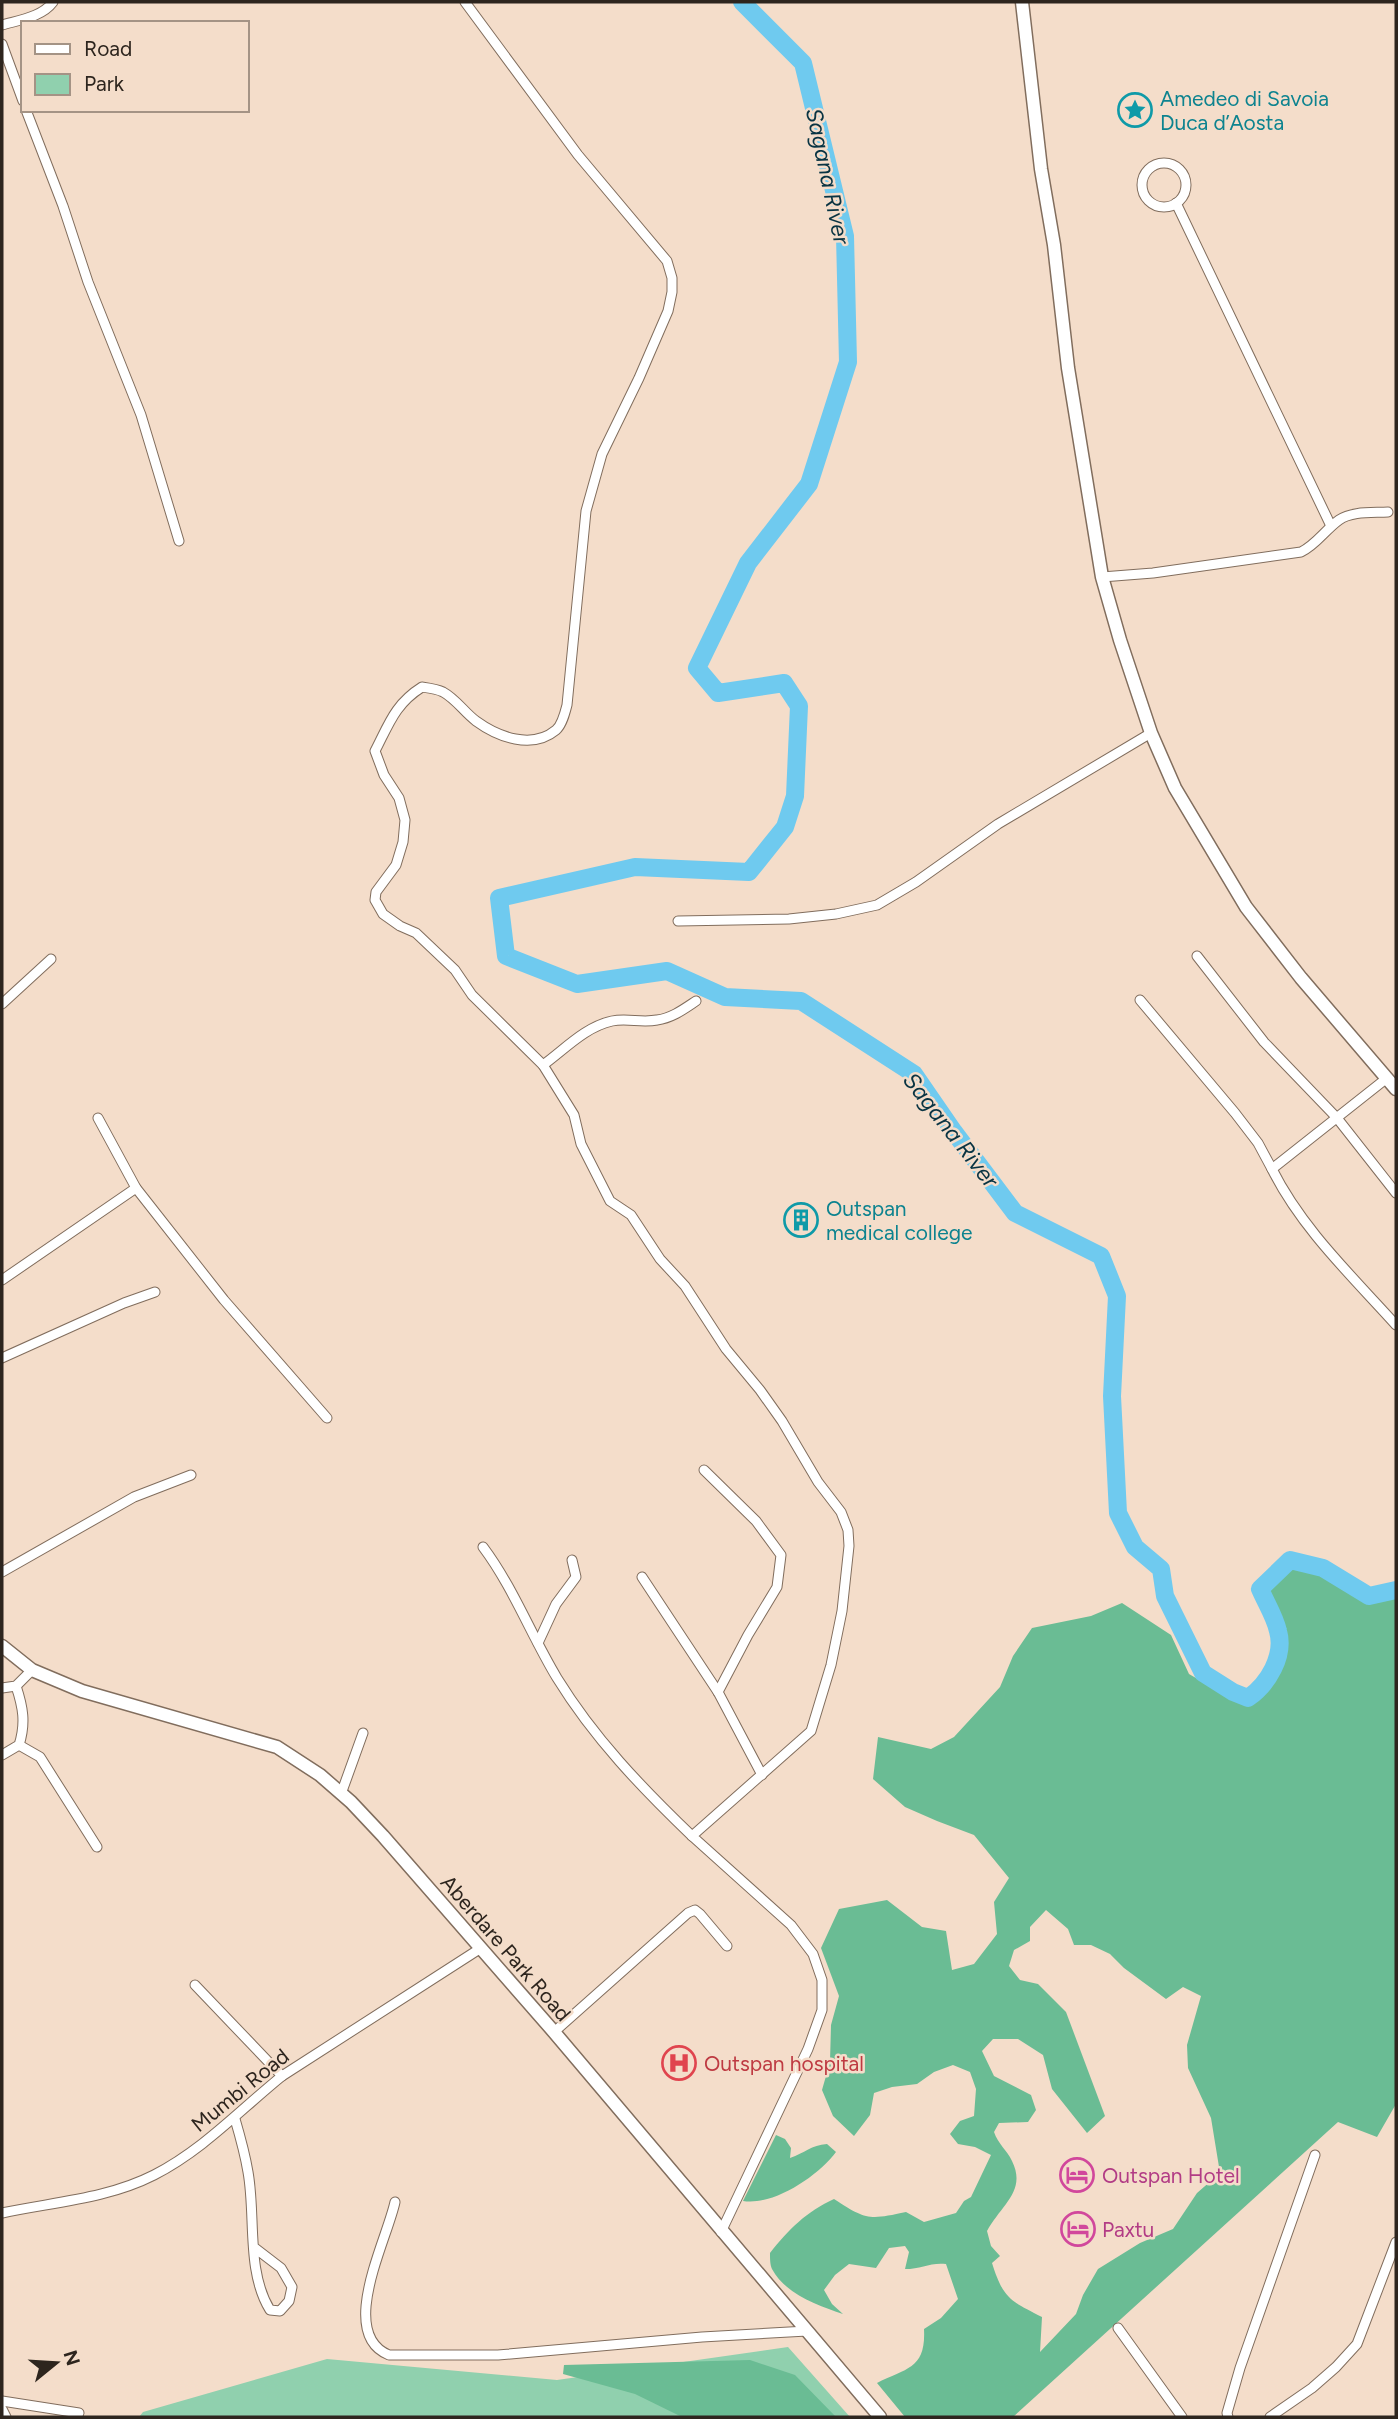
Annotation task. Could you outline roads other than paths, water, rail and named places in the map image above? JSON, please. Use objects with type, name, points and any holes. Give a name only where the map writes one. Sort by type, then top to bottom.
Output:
[{"type":"street","points":[[2,25],[36,15],[53,2]]},
{"type":"street","points":[[465,2],[579,155],[667,261],[673,278],[672,292],[668,311],[602,454],[586,510],[567,705],[556,730],[531,741],[517,740],[475,720],[442,691],[422,687],[408,695],[398,706],[375,751],[384,775],[399,798],[405,820],[397,865],[376,892],[375,900],[383,914],[416,933],[455,970],[472,995],[542,1065],[574,1115],[581,1144],[610,1201],[631,1215],[660,1259],[685,1286],[726,1349],[767,1400],[818,1482],[841,1512],[848,1530],[849,1546],[842,1611],[831,1665],[811,1731],[692,1836]]},
{"type":"street","points":[[1022,2],[1068,368],[1102,577],[1151,733],[1175,788],[1247,907],[1301,978],[1396,1089]]},
{"type":"street","points":[[2,44],[21,96]]},
{"type":"street","points":[[27,112],[59,195],[88,282],[141,415],[179,541]]},
{"type":"street","points":[[1168,163],[1180,171],[1186,184],[1182,198],[1177,203],[1163,207],[1150,202],[1145,196],[1142,182],[1148,169],[1168,163]]},
{"type":"street","points":[[1177,203],[1331,526]]},
{"type":"street","points":[[1102,577],[1153,573],[1301,552],[1348,515],[1388,512]]},
{"type":"street","points":[[678,921],[789,919],[836,914],[877,905],[916,882],[998,824],[1151,733]]},
{"type":"street","points":[[1197,956],[1264,1042],[1337,1118],[1396,1193]]},
{"type":"street","points":[[2,1004],[51,959]]},
{"type":"street","points":[[1140,1000],[1258,1143],[1298,1213],[1396,1325]]},
{"type":"street","points":[[542,1065],[585,1032],[600,1025],[614,1020],[656,1020],[679,1013],[696,1001]]},
{"type":"street","points":[[1272,1169],[1387,1078]]},
{"type":"street","points":[[98,1118],[135,1188],[224,1300],[327,1418]]},
{"type":"street","points":[[2,1280],[135,1188]]},
{"type":"street","points":[[2,1358],[124,1303],[155,1292]]},
{"type":"street","points":[[704,1470],[756,1521],[781,1555],[777,1587],[718,1692]]},
{"type":"street","points":[[2,1572],[134,1497],[191,1475]]},
{"type":"street","points":[[483,1547],[498,1567],[571,1699],[612,1755],[692,1836],[791,1925],[813,1954],[822,1980],[822,2010],[808,2049],[721,2232]]},
{"type":"street","points":[[538,1643],[556,1604],[576,1577],[572,1560]]},
{"type":"street","points":[[642,1577],[718,1692],[762,1775]]},
{"type":"street","name":"Aberdare Park Road","points":[[2,1646],[32,1670],[102,1697],[277,1746],[299,1759],[341,1794],[383,1836],[554,2032],[880,2417]]},
{"type":"street","points":[[2,1688],[16,1686],[32,1670]]},
{"type":"street","points":[[2,1755],[19,1745],[23,1732],[23,1709],[16,1686]]},
{"type":"street","points":[[341,1794],[363,1733]]},
{"type":"street","points":[[19,1745],[40,1756],[97,1847]]},
{"type":"street","points":[[554,2032],[688,1913],[695,1910],[700,1914],[727,1946]]},
{"type":"street","name":"Mumbi Road","points":[[2,2213],[96,2196],[154,2175],[177,2162],[235,2119],[282,2076],[481,1948]]},
{"type":"street","points":[[195,1985],[282,2076]]},
{"type":"street","points":[[235,2119],[249,2173],[254,2248],[261,2296],[270,2310],[280,2311],[289,2301],[292,2287],[281,2268],[254,2248]]},
{"type":"street","points":[[1228,2417],[1240,2368],[1315,2155]]},
{"type":"street","points":[[395,2202],[367,2296],[364,2317],[370,2338],[379,2351],[389,2355],[498,2355],[702,2337],[807,2331]]},
{"type":"street","points":[[1270,2417],[1312,2388],[1357,2344],[1396,2242]]},
{"type":"street","points":[[1118,2328],[1182,2417]]},
{"type":"street","points":[[2,2401],[79,2413]]},
{"type":"street","points":[[2,2409],[6,2417]]},
{"type":"waterway","name":"Sagana River","points":[[742,2],[803,63],[845,236],[848,362],[809,484],[748,563],[697,668],[718,693],[784,683],[799,706],[795,796],[785,827],[749,872],[635,867],[499,898],[506,956],[577,984],[667,971],[725,997],[801,1001],[914,1074],[1015,1213],[1101,1256],[1117,1296],[1112,1396],[1118,1513],[1135,1547],[1161,1569],[1165,1596],[1203,1673],[1248,1698],[1262,1685],[1273,1669],[1280,1640],[1275,1620],[1260,1589],[1290,1560],[1323,1568],[1369,1596],[1396,1590]]},
{"type":"place","name":"Amedeo di Savoia Duca d’Aosta","points":[[1135,110]]},
{"type":"place","name":"Outspan medical college","points":[[801,1220]]},
{"type":"place","name":"Outspan hospital","points":[[679,2063]]},
{"type":"place","name":"Outspan Hotel","points":[[1077,2175]]},
{"type":"place","name":"Paxtu","points":[[1078,2229]]}]
